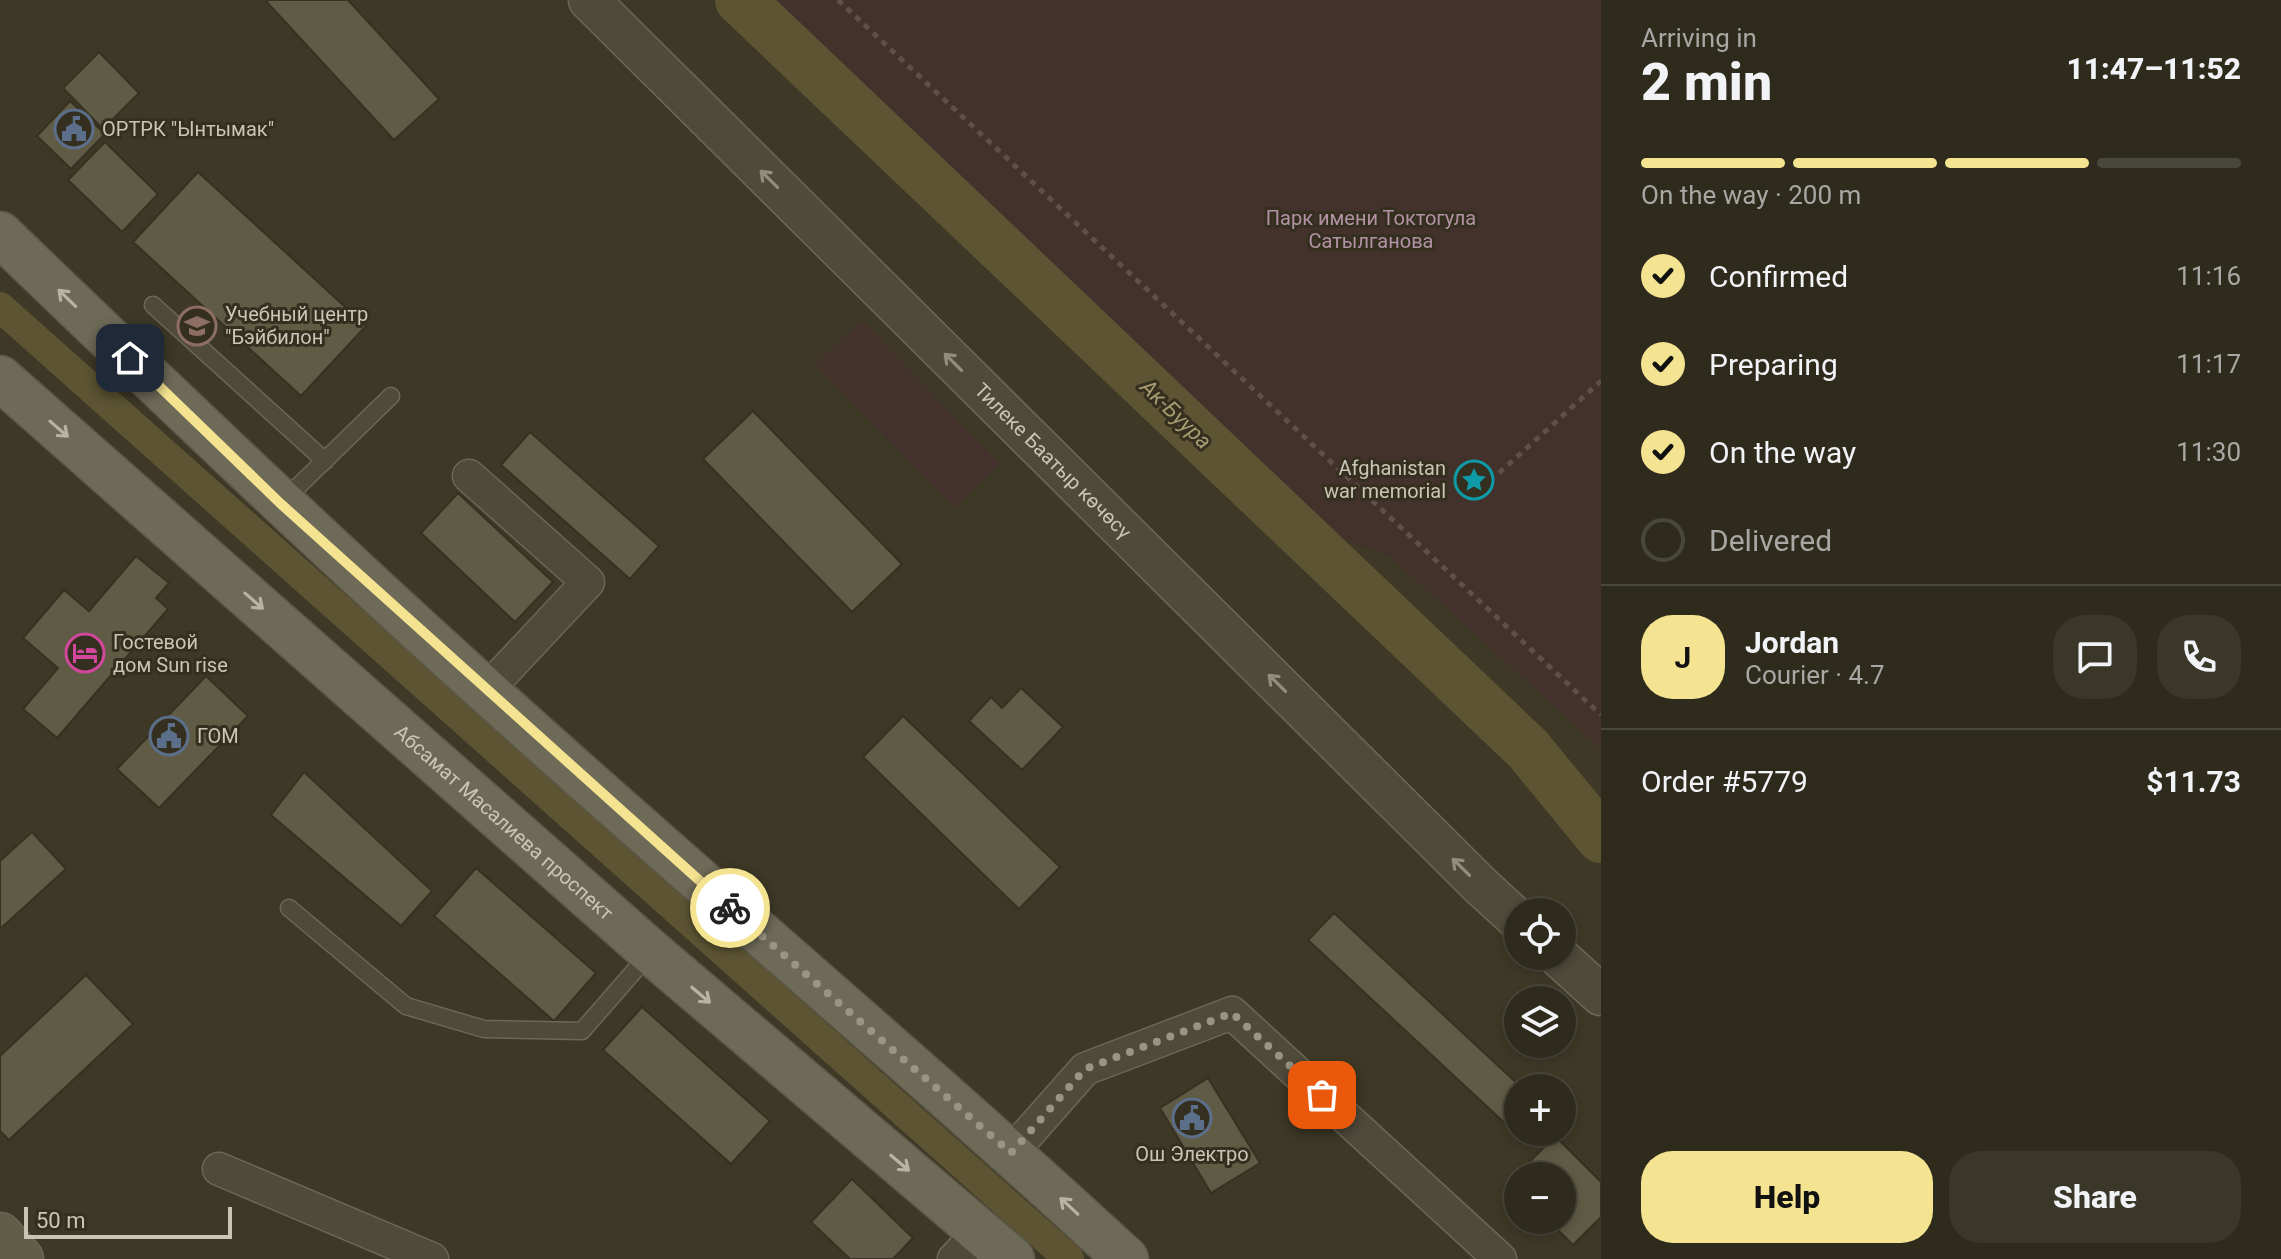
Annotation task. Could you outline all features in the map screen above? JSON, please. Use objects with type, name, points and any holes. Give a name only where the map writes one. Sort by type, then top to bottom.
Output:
[{"type":"main road","points":[[0,234],[281,504],[486,691],[1011,1153],[1126,1259]]},
{"type":"main road","name":"Абсамат Масалиева проспект","points":[[0,378],[651,952],[982,1250]]},
{"type":"main road","points":[[0,1235],[21,1259]]},
{"type":"street","name":"Тилеке Баатыр көчөсү","points":[[589,0],[1504,907]]},
{"type":"street","points":[[469,476],[588,582],[486,691]]},
{"type":"street","points":[[1573,970],[1601,995]]},
{"type":"street","points":[[1011,1153],[1085,1069],[1232,1013],[1500,1259]]},
{"type":"street","points":[[219,1169],[432,1259]]},
{"type":"lane","points":[[153,305],[325,461]]},
{"type":"lane","points":[[281,504],[391,396]]},
{"type":"lane","points":[[289,908],[406,1006],[484,1029],[582,1031],[651,952]]},
{"type":"path","points":[[838,0],[1601,715]]},
{"type":"path","points":[[1499,473],[1601,381]]},
{"type":"green space","name":"Парк имени Токтогула Сатылганова","points":[[764,0],[1601,0],[1601,749],[1388,555],[1314,529]]},
{"type":"green space","points":[[862,320],[1000,464],[954,508],[815,364]]},
{"type":"building","points":[[265,0],[348,0],[439,99],[394,140]]},
{"type":"building","points":[[99,52],[139,93],[103,129],[63,88]]},
{"type":"building","points":[[70,101],[105,134],[71,169],[37,136]]},
{"type":"building","points":[[105,142],[158,194],[122,232],[68,180]]},
{"type":"building","points":[[198,172],[366,326],[301,396],[133,242]]},
{"type":"building","points":[[753,411],[902,564],[852,612],[703,459]]},
{"type":"building","points":[[530,432],[659,546],[630,579],[501,465]]},
{"type":"building","points":[[458,493],[553,582],[515,622],[421,533]]},
{"type":"building","name":"Гостевой дом Sun rise","points":[[136,556],[169,583],[156,598],[168,609],[57,738],[23,709],[58,668],[23,638],[64,590],[89,611]]},
{"type":"building","points":[[206,676],[248,716],[159,808],[117,769]]},
{"type":"building","points":[[1021,688],[1063,727],[1022,770],[969,721],[991,697],[1002,708]]},
{"type":"building","points":[[903,716],[1060,867],[1019,909],[863,757]]},
{"type":"building","points":[[304,772],[432,891],[401,926],[271,815]]},
{"type":"building","points":[[32,832],[66,869],[0,929],[0,861]]},
{"type":"building","points":[[476,868],[596,973],[554,1021],[434,916]]},
{"type":"building","points":[[1334,913],[1507,1074],[1504,1074],[1504,1122],[1308,940]]},
{"type":"building","points":[[86,975],[133,1024],[9,1140],[0,1131],[0,1056]]},
{"type":"building","points":[[642,1007],[770,1121],[731,1164],[603,1050]]},
{"type":"building","points":[[1208,1078],[1260,1163],[1211,1193],[1160,1108]]},
{"type":"building","points":[[1545,1146],[1565,1146],[1601,1182],[1601,1217],[1573,1245],[1562,1234],[1576,1234],[1576,1162],[1530,1162]]},
{"type":"building","points":[[852,1179],[913,1238],[893,1259],[850,1259],[811,1222]]},
{"type":"waterway","name":"Ак-Буура","points":[[740,0],[1528,749],[1601,838]]},
{"type":"waterway","points":[[0,307],[1069,1259]]},
{"type":"way so far","points":[[730,908],[1011,1153],[1085,1069],[1232,1013],[1322,1095]]},
{"type":"place","name":"ОРТРК \"Ынтымак\"","points":[[74,129]]},
{"type":"place","name":"Учебный центр \"Бэйбилон\"","points":[[197,326]]},
{"type":"place","name":"Afghanistan war memorial","points":[[1474,480]]},
{"type":"place","name":"Гостевой дом Sun rise","points":[[85,653]]},
{"type":"place","name":"ГОМ","points":[[169,736]]},
{"type":"place","name":"Ош Электро","points":[[1192,1118]]},
{"type":"route","points":[[130,358],[281,504],[730,908]]}]
